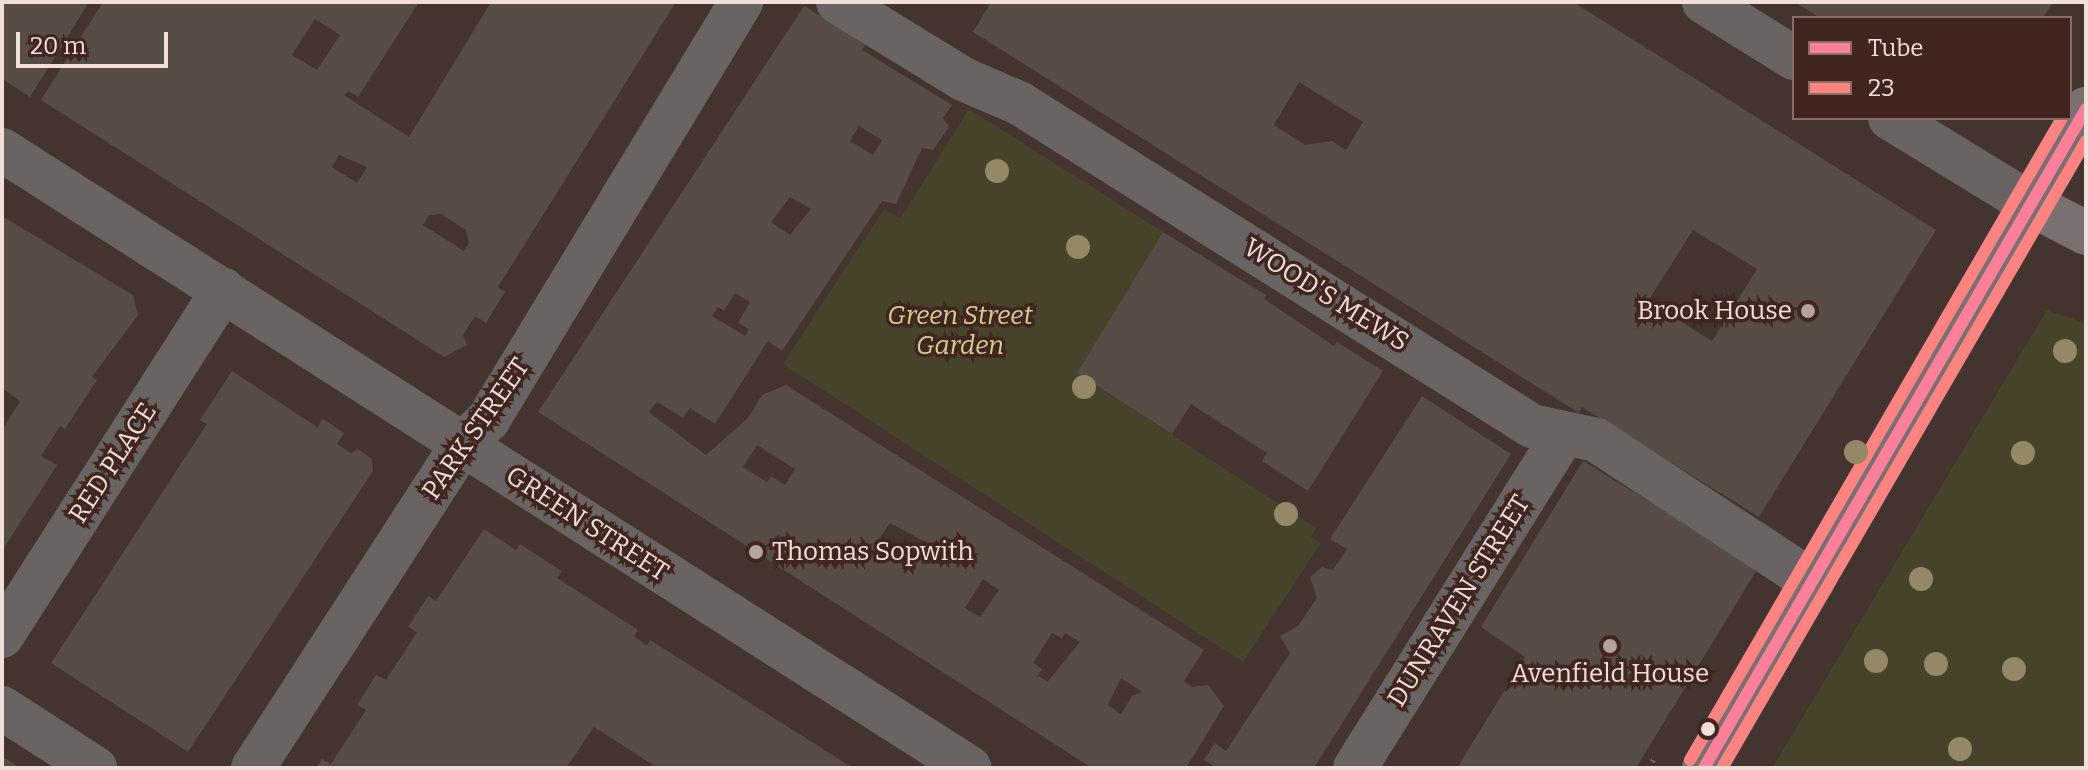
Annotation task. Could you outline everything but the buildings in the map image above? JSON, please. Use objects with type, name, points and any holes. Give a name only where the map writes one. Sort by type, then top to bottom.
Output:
[{"type":"highway","points":[[1704,768],[2086,109]]},
{"type":"highway","points":[[2032,205],[2086,233]]},
{"type":"street","name":"PARK STREET","points":[[253,768],[463,444],[488,420],[741,2]]},
{"type":"street","name":"WOOD'S MEWS","points":[[838,2],[963,79],[1019,103],[1532,426],[1596,440],[1813,582]]},
{"type":"street","points":[[1704,2],[1792,57]]},
{"type":"street","points":[[1893,120],[2032,205]]},
{"type":"street","name":"GREEN STREET","points":[[2,150],[406,405],[970,768]]},
{"type":"street","name":"RED PLACE","points":[[2,636],[223,290]]},
{"type":"street","name":"DUNRAVEN STREET","points":[[1355,768],[1564,434]]},
{"type":"street","points":[[2,708],[95,768]]},
{"type":"green space","name":"Green Street Garden","points":[[969,109],[1163,232],[1077,373],[1316,528],[1311,537],[1321,543],[1243,662],[783,364],[884,209],[900,219]]},
{"type":"green space","points":[[2047,310],[2086,323],[2086,768],[1772,768]]},
{"type":"transit line","name":"Tube","points":[[1704,768],[2086,109]]},
{"type":"transit line","points":[[1690,760],[2061,120]]},
{"type":"transit line","name":"23","points":[[1722,768],[2086,141]]},
{"type":"place","name":"Brook House","points":[[1808,311]]},
{"type":"place","name":"Thomas Sopwith","points":[[756,552]]},
{"type":"place","name":"Avenfield House","points":[[1610,646]]}]
